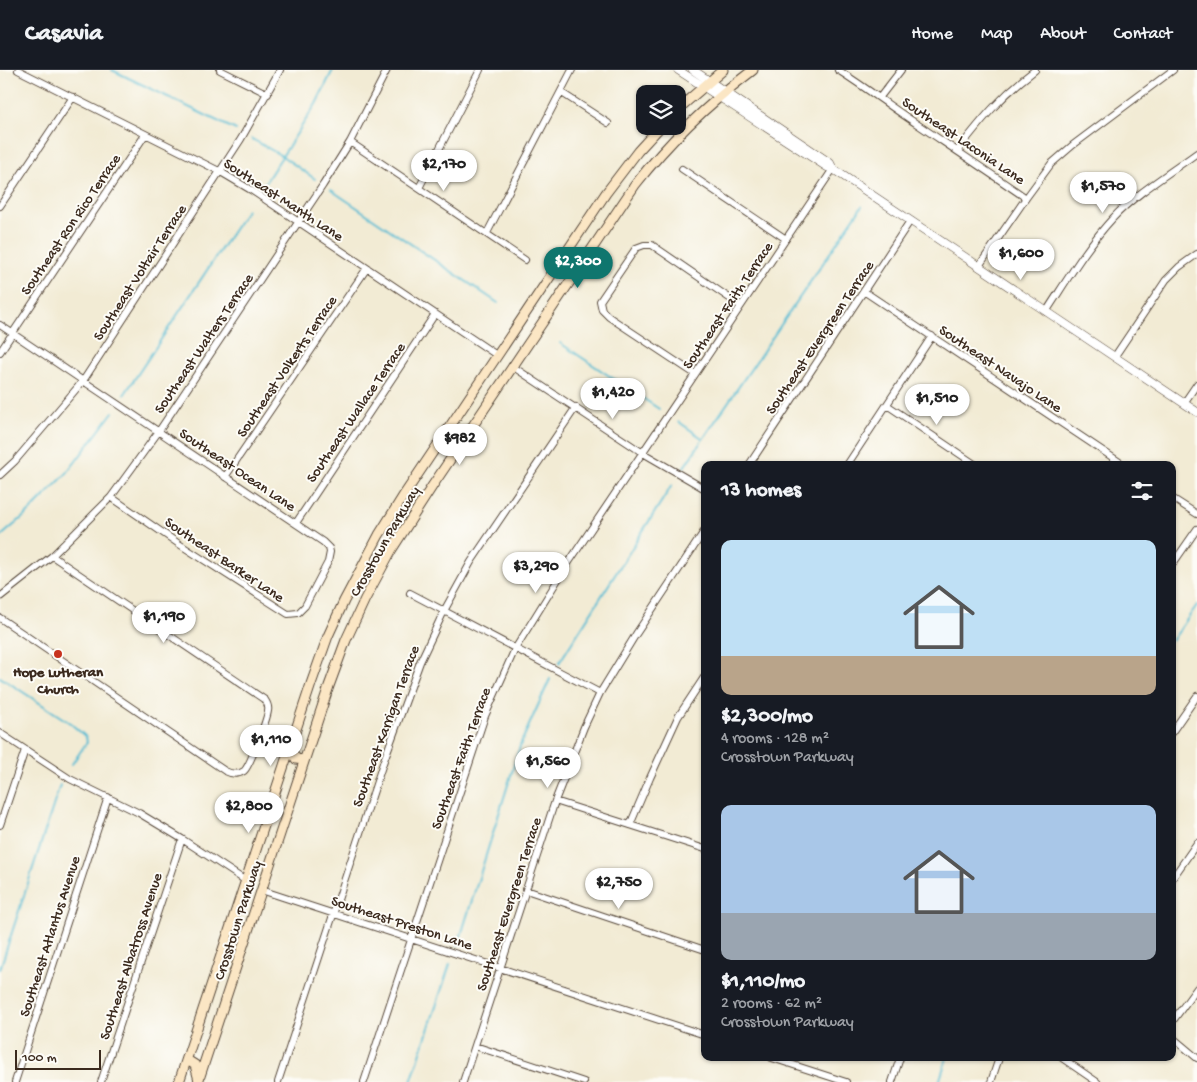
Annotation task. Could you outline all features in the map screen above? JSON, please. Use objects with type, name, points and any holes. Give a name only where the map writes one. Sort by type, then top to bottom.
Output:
[{"type":"main road","points":[[686,102],[722,70]]},
{"type":"main road","name":"Crosstown Parkway","points":[[198,1081],[338,660],[358,613],[384,561],[634,185],[678,134],[721,94],[753,70]]},
{"type":"main road","name":"Crosstown Parkway","points":[[180,1082],[322,653],[344,601],[379,535],[421,470],[606,194],[653,135]]},
{"type":"main road","points":[[421,470],[431,475],[433,485]]},
{"type":"main road","points":[[290,748],[296,759],[304,760]]},
{"type":"main road","points":[[187,1060],[195,1066],[198,1081]]},
{"type":"street","name":"Southeast Manth Lane","points":[[18,70],[219,171],[251,190],[498,356]]},
{"type":"street","points":[[220,70],[268,94]]},
{"type":"street","name":"Southeast Voltair Terrace","points":[[0,475],[15,461],[83,381],[241,139],[280,70]]},
{"type":"street","name":"Southeast Walters Terrace","points":[[0,597],[52,556],[112,497],[160,431],[298,223],[350,142],[387,70]]},
{"type":"street","points":[[419,188],[480,70]]},
{"type":"street","points":[[487,233],[562,93],[572,70]]},
{"type":"street","points":[[678,70],[721,94],[827,168],[833,168],[1197,412]]},
{"type":"street","points":[[693,70],[705,84]]},
{"type":"street","name":"Southeast Laconia Lane","points":[[838,70],[1026,198]]},
{"type":"street","points":[[880,97],[901,70]]},
{"type":"street","points":[[958,150],[987,112],[1014,86],[1035,70]]},
{"type":"street","points":[[979,266],[1051,164],[1073,145],[1173,70]]},
{"type":"street","points":[[562,93],[608,123]]},
{"type":"street","points":[[0,206],[73,97]]},
{"type":"street","name":"Southeast Ron Rico Terrace","points":[[0,352],[145,135]]},
{"type":"street","points":[[350,142],[525,260]]},
{"type":"street","points":[[1046,312],[1079,263],[1114,217],[1197,152]]},
{"type":"street","name":"Southeast Faith Terrace","points":[[364,1082],[485,716],[515,649],[568,565],[833,168]]},
{"type":"street","points":[[682,169],[786,238]]},
{"type":"street","name":"Southeast Evergreen Terrace","points":[[752,461],[865,292],[910,221]]},
{"type":"street","points":[[696,374],[608,317],[602,310],[600,301],[636,248],[652,245],[741,306]]},
{"type":"street","points":[[1115,356],[1166,280],[1179,267],[1197,254]]},
{"type":"street","name":"Southeast Volkerts Terrace","points":[[225,477],[367,268]]},
{"type":"street","name":"Southeast Navajo Lane","points":[[865,292],[1118,461]]},
{"type":"street","name":"Southeast Wallace Terrace","points":[[296,523],[435,314]]},
{"type":"street","name":"Southeast Ocean Lane","points":[[0,326],[160,431],[323,542],[329,548],[330,557],[317,584]]},
{"type":"street","points":[[849,461],[932,336]]},
{"type":"street","points":[[512,366],[643,453],[701,487]]},
{"type":"street","points":[[1184,403],[1197,384]]},
{"type":"street","points":[[887,405],[970,461]]},
{"type":"street","name":"Southeast Karrigan Terrace","points":[[278,1082],[383,763],[420,662],[444,611],[471,562],[576,407]]},
{"type":"street","name":"Southeast Barker Lane","points":[[112,497],[283,613],[292,614],[302,610],[317,584]]},
{"type":"street","points":[[1176,501],[1197,514]]},
{"type":"street","points":[[1176,559],[1197,529]]},
{"type":"street","name":"Southeast Evergreen Terrace","points":[[463,1082],[555,801],[584,727],[600,693],[636,634],[701,536]]},
{"type":"street","points":[[0,618],[230,773],[240,773],[248,767],[268,711],[267,703],[262,696],[52,556]]},
{"type":"street","points":[[410,593],[600,693]]},
{"type":"street","points":[[630,825],[678,717],[701,682]]},
{"type":"street","points":[[1176,726],[1197,696]]},
{"type":"street","points":[[0,733],[70,778],[139,813],[246,881]]},
{"type":"street","points":[[0,825],[25,750]]},
{"type":"street","name":"Southeast Atlantus Avenue","points":[[15,1082],[108,797]]},
{"type":"street","points":[[555,801],[701,848]]},
{"type":"street","name":"Southeast Albatross Avenue","points":[[101,1082],[182,839]]},
{"type":"street","points":[[1176,873],[1197,843]]},
{"type":"street","name":"Southeast Preston Lane","points":[[261,890],[701,1034]]},
{"type":"street","points":[[526,890],[701,949]]},
{"type":"street","points":[[1176,1017],[1197,988]]},
{"type":"street","points":[[1176,1040],[1197,1058]]},
{"type":"street","points":[[475,1046],[584,1082]]},
{"type":"street","points":[[781,1061],[846,1082]]},
{"type":"street","points":[[892,1082],[899,1061]]},
{"type":"street","points":[[991,1082],[998,1061]]},
{"type":"street","points":[[1066,1061],[1097,1082]]},
{"type":"waterway","points":[[112,70],[236,130]]},
{"type":"waterway","points":[[261,189],[316,104],[333,70]]},
{"type":"waterway","points":[[252,139],[282,156],[315,179]]},
{"type":"waterway","points":[[331,190],[498,303]]},
{"type":"waterway","points":[[684,467],[862,206]]},
{"type":"waterway","points":[[124,395],[247,210]]},
{"type":"waterway","points":[[560,343],[659,409]]},
{"type":"waterway","points":[[0,537],[29,512],[67,473],[113,412]]},
{"type":"waterway","points":[[679,422],[702,438]]},
{"type":"waterway","points":[[559,663],[672,485]]},
{"type":"waterway","points":[[1176,635],[1197,605]]},
{"type":"waterway","points":[[0,677],[70,723],[86,737],[87,742],[72,764]]},
{"type":"waterway","points":[[458,945],[521,743],[550,679]]},
{"type":"waterway","points":[[0,969],[60,785]]},
{"type":"waterway","points":[[411,1082],[450,964]]},
{"type":"waterway","points":[[939,1082],[946,1061]]},
{"type":"place","name":"Hope Lutheran Church","points":[[58,654]]}]
